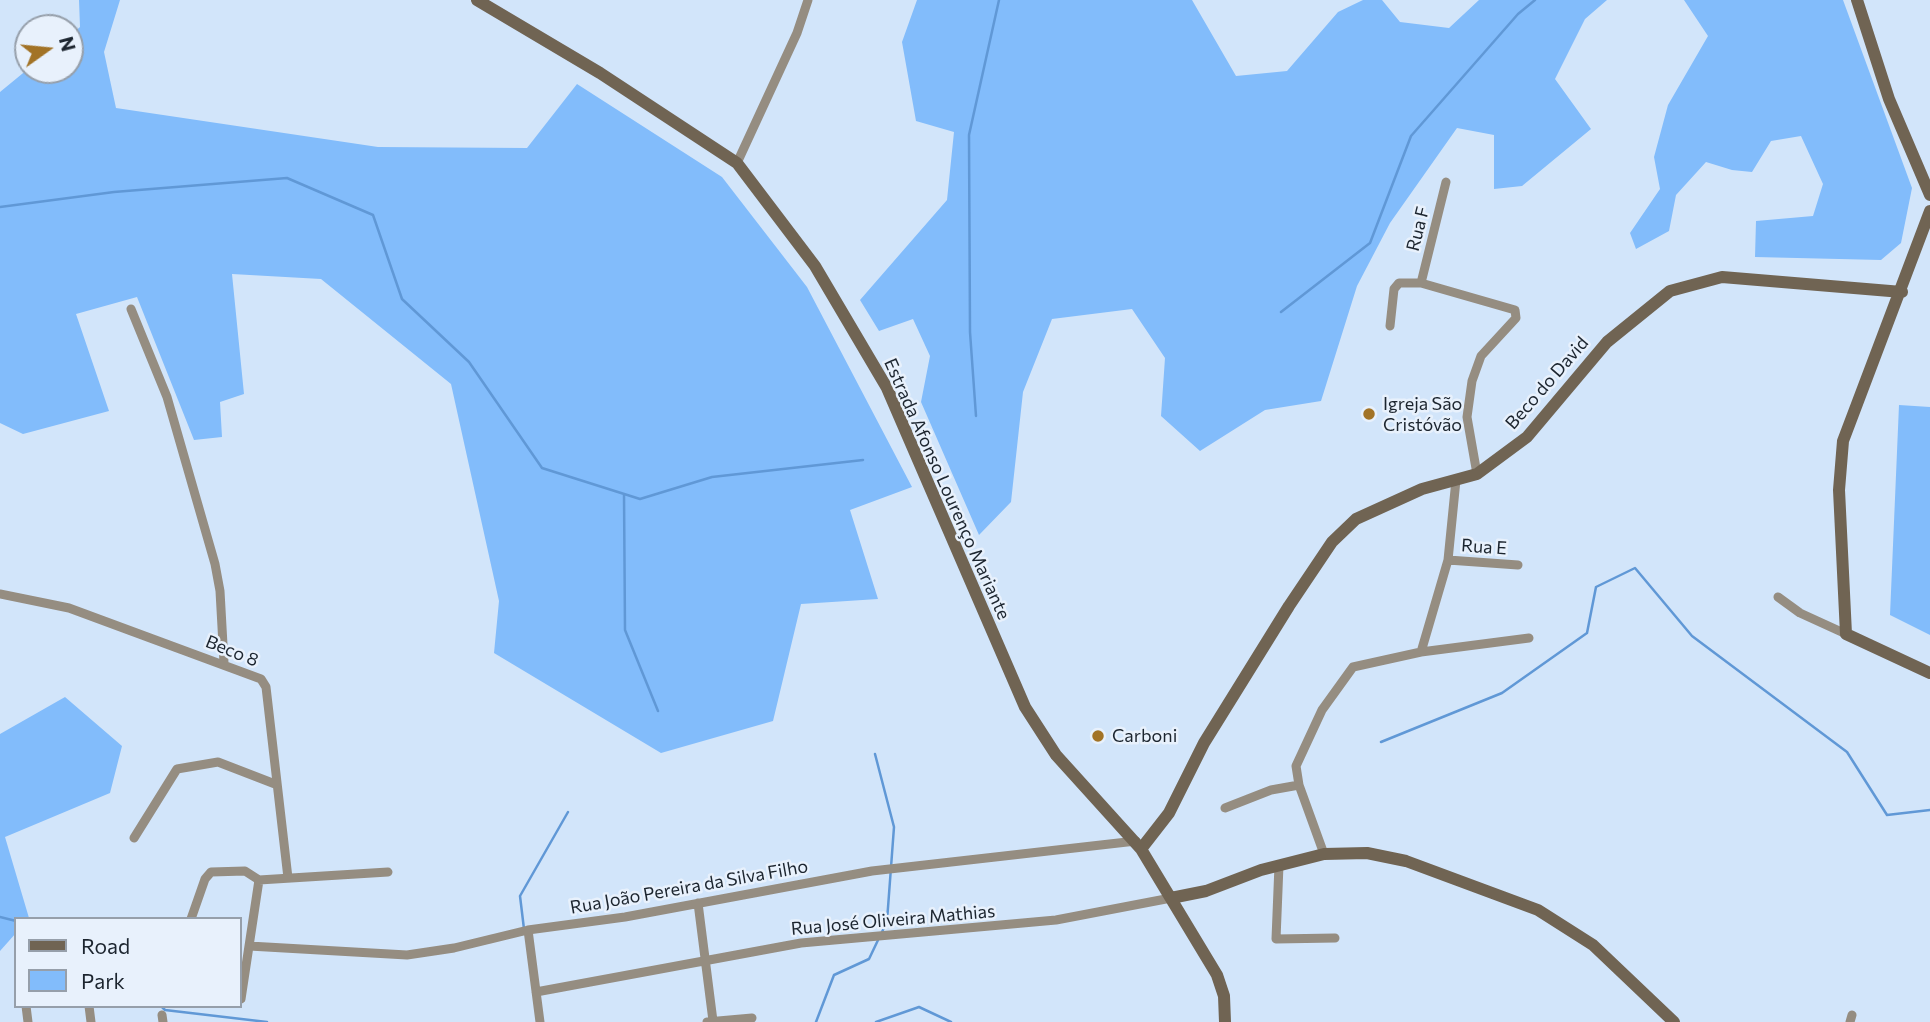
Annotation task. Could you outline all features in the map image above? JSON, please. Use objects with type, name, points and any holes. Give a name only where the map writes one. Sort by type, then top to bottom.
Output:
[{"type":"main road","name":"Estrada Afonso Lourenço Mariante","points":[[477,0],[600,73],[737,163],[815,265],[887,388],[1026,707],[1056,755],[1139,845],[1217,975],[1224,996],[1225,1022]]},
{"type":"main road","points":[[1857,0],[1889,99],[1930,195]]},
{"type":"main road","points":[[1930,211],[1902,292],[1872,359],[1843,441],[1839,490],[1846,634],[1930,673]]},
{"type":"main road","name":"Beco do David","points":[[1139,845],[1160,827],[1204,743],[1332,542],[1356,519],[1422,489],[1477,474],[1527,438],[1607,342],[1670,291],[1722,277],[1902,292]]},
{"type":"main road","points":[[1171,898],[1206,891],[1279,865],[1324,854],[1367,853],[1406,861],[1538,910],[1593,945],[1674,1022]]},
{"type":"street","points":[[737,163],[797,33],[808,0]]},
{"type":"street","name":"Rua F","points":[[1421,283],[1446,182]]},
{"type":"street","points":[[1390,326],[1395,285],[1421,283],[1506,307],[1517,314],[1481,356],[1472,381],[1467,417],[1477,474]]},
{"type":"street","points":[[131,309],[167,397],[215,564],[224,663]]},
{"type":"street","points":[[1421,652],[1448,561],[1456,480]]},
{"type":"street","name":"Rua E","points":[[1448,561],[1518,565]]},
{"type":"street","name":"Beco 8","points":[[0,594],[69,608],[224,663],[261,679],[266,687],[275,784],[288,878]]},
{"type":"street","points":[[1778,597],[1800,613],[1846,634]]},
{"type":"street","points":[[1324,854],[1299,785],[1296,765],[1322,710],[1353,667],[1421,652],[1529,638]]},
{"type":"street","points":[[134,838],[177,769],[218,762],[275,784]]},
{"type":"street","points":[[1225,808],[1271,790],[1299,785]]},
{"type":"street","name":"Rua João Pereira da Silva Filho","points":[[249,946],[407,955],[454,948],[528,930],[625,918],[872,872],[1139,845]]},
{"type":"street","points":[[1279,865],[1276,939],[1335,938]]},
{"type":"street","points":[[193,915],[205,879],[211,872],[245,871],[259,880],[388,872]]},
{"type":"street","points":[[242,992],[259,880]]},
{"type":"street","name":"Rua José Oliveira Mathias","points":[[536,992],[812,942],[1056,920],[1171,898]]},
{"type":"street","points":[[698,903],[707,962],[710,1021],[752,1018]]},
{"type":"street","points":[[528,930],[540,1022]]},
{"type":"green space","points":[[79,0],[120,0],[104,52],[116,108],[378,147],[527,148],[577,84],[722,177],[807,287],[912,487],[850,510],[878,599],[801,604],[773,721],[661,753],[494,653],[499,601],[451,384],[321,279],[232,274],[244,394],[220,402],[222,437],[194,440],[137,297],[76,314],[109,411],[23,434],[0,423],[0,92],[14,80],[14,84],[84,84],[84,14],[80,14]]},
{"type":"green space","points":[[917,0],[1192,0],[1236,76],[1287,71],[1338,12],[1363,0],[1382,0],[1400,22],[1449,28],[1479,0],[1607,0],[1585,19],[1555,79],[1591,129],[1522,186],[1494,189],[1494,135],[1457,128],[1390,223],[1357,286],[1321,401],[1265,410],[1200,451],[1161,416],[1165,358],[1132,309],[1052,319],[1023,392],[1011,502],[979,535],[921,402],[930,356],[913,319],[879,331],[860,300],[947,200],[954,132],[916,121],[902,42]]},
{"type":"green space","points":[[1684,0],[1843,0],[1912,188],[1901,243],[1881,260],[1755,257],[1756,221],[1813,216],[1823,184],[1801,136],[1771,141],[1752,172],[1732,170],[1706,162],[1676,195],[1669,231],[1636,249],[1630,233],[1660,189],[1654,157],[1668,105],[1708,36]]},
{"type":"green space","points":[[1899,405],[1930,407],[1930,635],[1890,615]]},
{"type":"green space","points":[[65,697],[122,746],[110,793],[5,837],[29,917],[14,917],[14,935],[0,951],[0,734]]},
{"type":"waterway","points":[[976,416],[970,332],[969,135],[999,0]]},
{"type":"waterway","points":[[1281,312],[1370,243],[1411,136],[1518,14],[1535,0]]},
{"type":"waterway","points":[[0,207],[114,192],[287,178],[373,215],[402,299],[469,362],[542,468],[640,499],[712,477],[863,460]]},
{"type":"waterway","points":[[624,494],[625,630],[658,711]]},
{"type":"waterway","points":[[1381,742],[1502,693],[1587,633],[1596,587],[1635,568],[1692,636],[1847,752],[1887,815],[1930,810]]},
{"type":"waterway","points":[[875,754],[894,827],[887,921],[882,932]]},
{"type":"waterway","points":[[524,929],[520,896],[568,812]]},
{"type":"waterway","points":[[0,917],[14,920]]},
{"type":"waterway","points":[[816,1022],[834,975],[869,959],[879,938]]},
{"type":"waterway","points":[[876,1022],[919,1007],[951,1022]]},
{"type":"waterway","points":[[163,1008],[267,1022]]},
{"type":"place","name":"Igreja São Cristóvão","points":[[1369,414]]},
{"type":"place","name":"Carboni","points":[[1098,736]]}]
